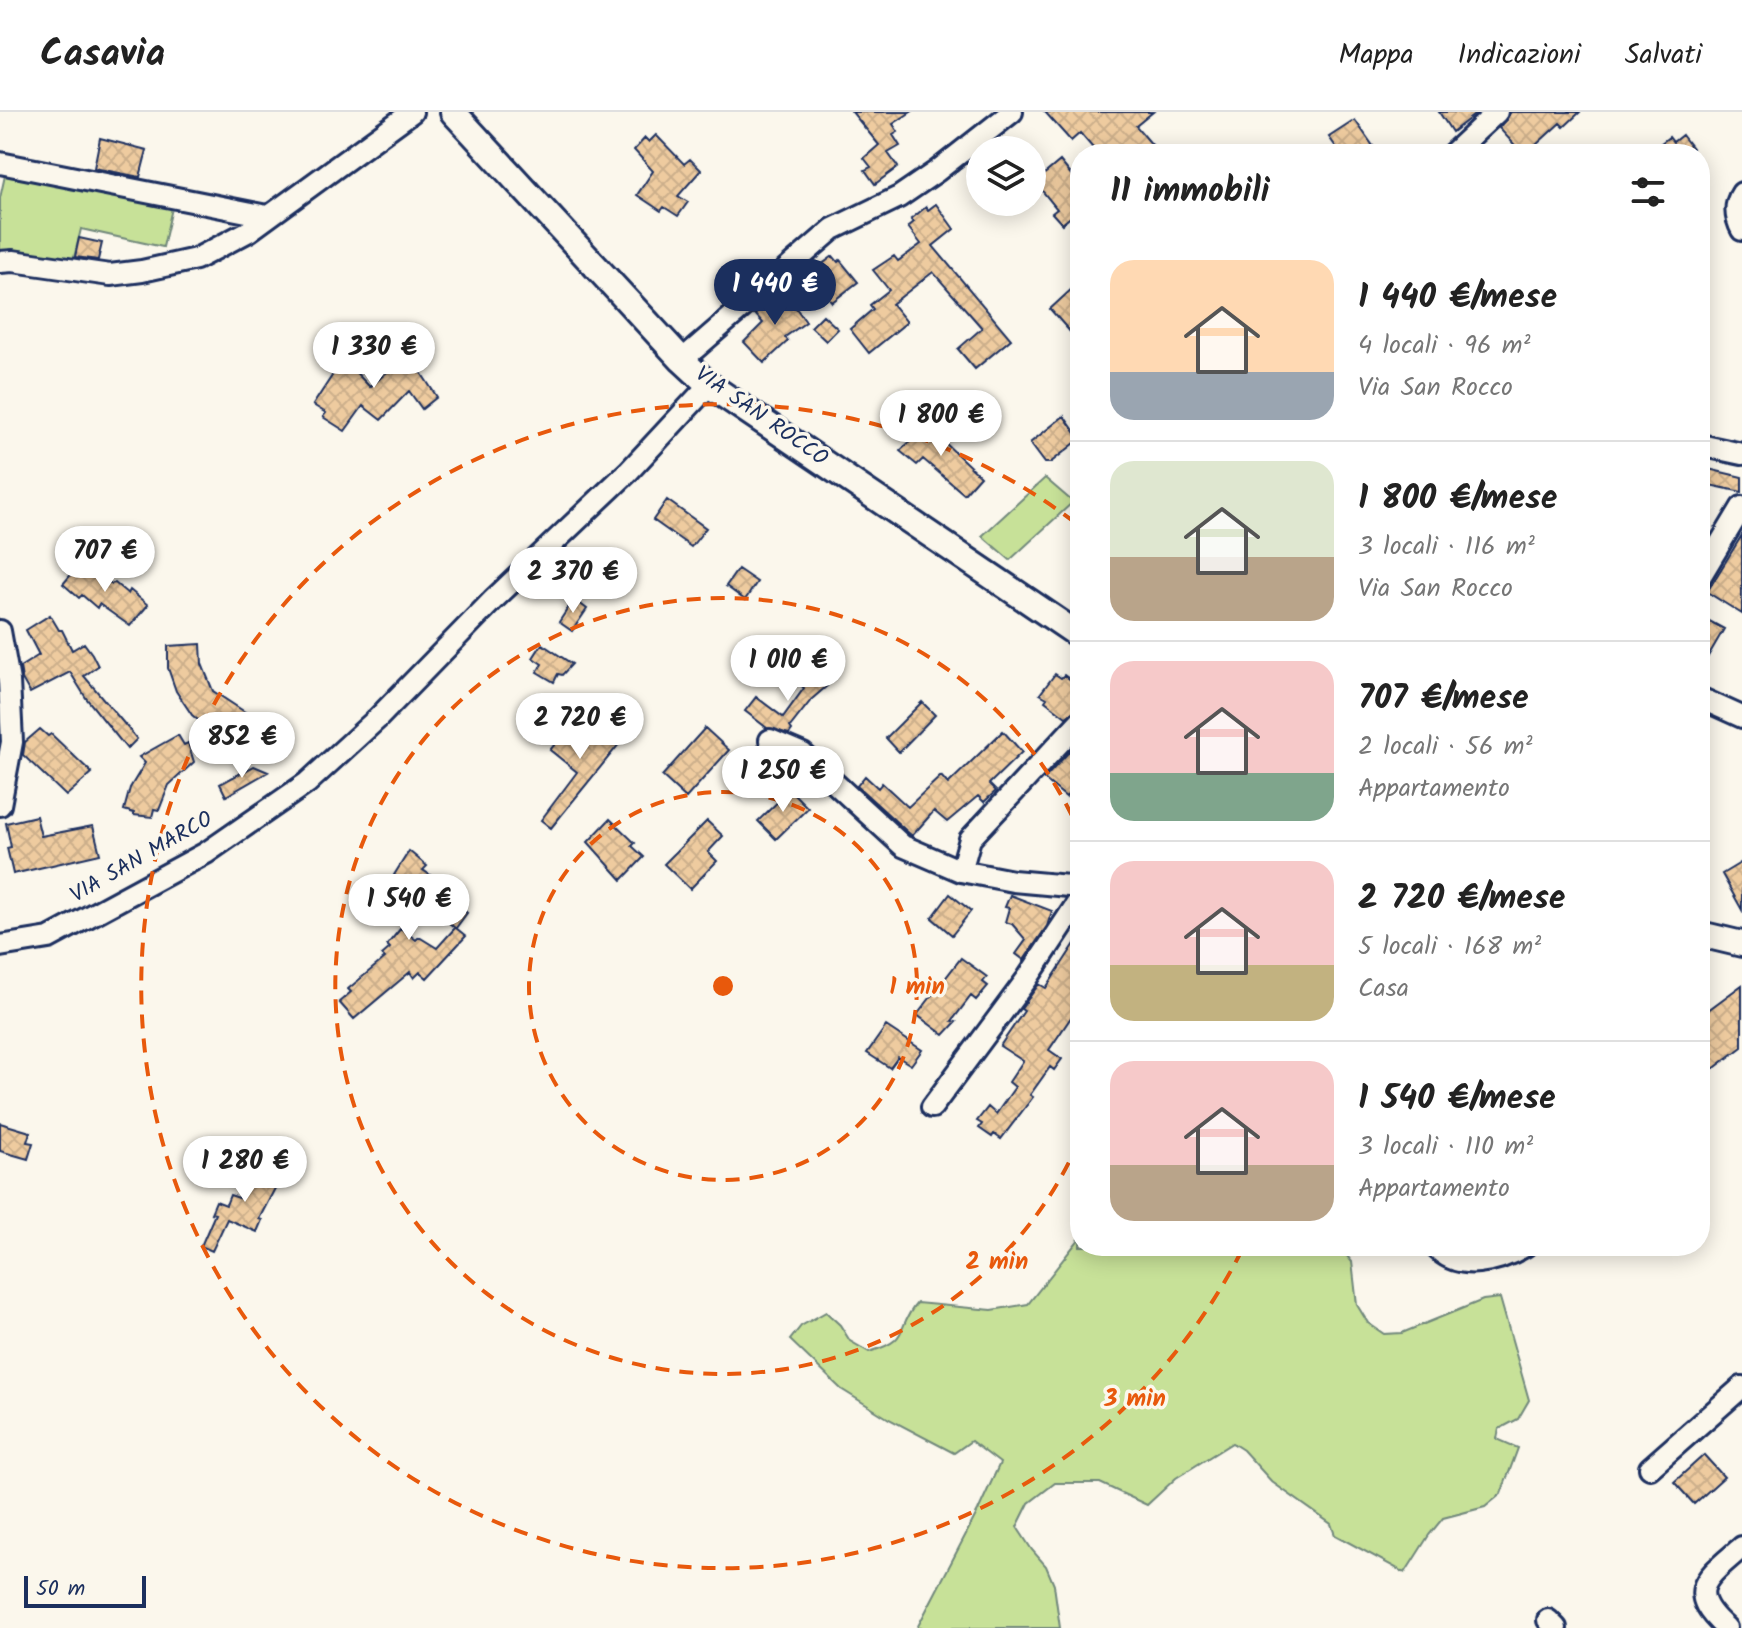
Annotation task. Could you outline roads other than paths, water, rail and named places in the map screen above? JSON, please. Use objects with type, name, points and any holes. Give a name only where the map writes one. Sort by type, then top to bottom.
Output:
[{"type":"street","points":[[0,262],[13,261],[110,275],[196,259],[249,231],[412,112]]},
{"type":"street","name":"VIA SAN ROCCO","points":[[453,112],[682,360],[709,385],[1070,629]]},
{"type":"street","points":[[682,360],[833,229],[899,197],[1012,112]]},
{"type":"street","points":[[1463,144],[1497,112]]},
{"type":"street","points":[[0,163],[267,216]]},
{"type":"street","points":[[1742,193],[1736,202],[1742,230]]},
{"type":"street","name":"VIA SAN MARCO","points":[[0,946],[49,938],[206,853],[307,783],[378,718],[493,600],[628,472],[709,385]]},
{"type":"street","points":[[1710,447],[1742,454]]},
{"type":"street","points":[[1710,560],[1742,507]]},
{"type":"street","points":[[0,631],[9,681],[12,742],[0,805]]},
{"type":"street","points":[[1710,703],[1742,717]]},
{"type":"street","points":[[961,871],[970,839],[1070,732]]},
{"type":"street","points":[[770,740],[803,754],[903,846],[961,871],[1070,886]]},
{"type":"street","points":[[932,1107],[1027,979],[1070,914]]},
{"type":"street","points":[[1710,936],[1742,944]]},
{"type":"street","points":[[1449,1256],[1456,1261],[1482,1263],[1504,1256]]},
{"type":"street","points":[[1650,1468],[1742,1387]]},
{"type":"street","points":[[1726,1628],[1704,1605],[1702,1591],[1708,1580],[1742,1547]]}]
